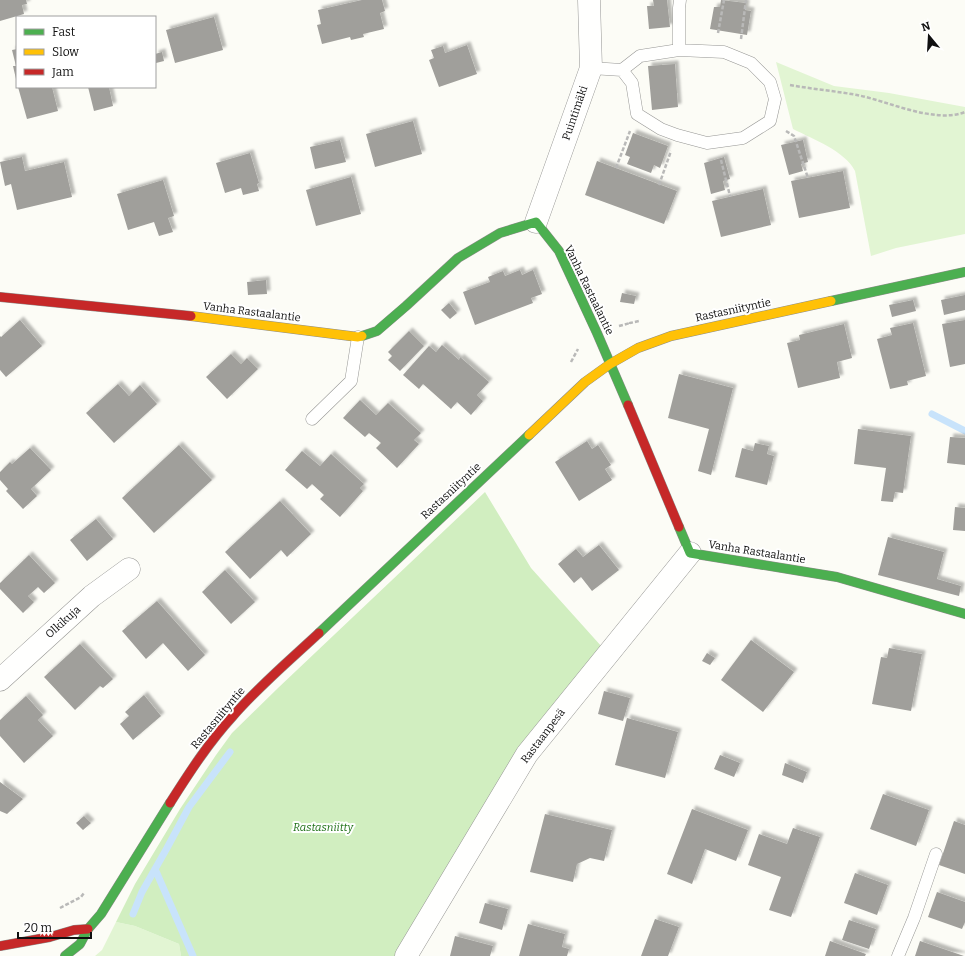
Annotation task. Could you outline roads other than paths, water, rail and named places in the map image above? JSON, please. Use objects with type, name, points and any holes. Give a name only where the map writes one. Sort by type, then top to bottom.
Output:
[{"type":"street","name":"Puintimäki","points":[[536,222],[591,68],[589,0]]},
{"type":"street","name":"Vanha Rastaalantie","points":[[0,297],[166,313],[358,337],[377,331],[458,258],[500,233],[536,222],[559,251],[594,326],[690,553],[837,577],[965,614]]},
{"type":"street","name":"Rastasniityntie","points":[[65,956],[80,944],[88,929],[102,914],[188,775],[213,739],[244,704],[585,382],[610,364],[638,348],[671,336],[965,272]]},
{"type":"street","name":"Rastaanpesä","points":[[406,956],[527,754],[690,553]]},
{"type":"street","name":"Olkikuja","points":[[0,680],[92,596],[129,569]]},
{"type":"street","points":[[0,946],[50,937],[74,930],[88,929]]},
{"type":"lane","points":[[679,50],[680,0]]},
{"type":"lane","points":[[591,68],[622,70],[640,56],[679,50],[724,52],[751,63],[770,82],[774,99],[770,121],[743,138],[707,143],[677,135],[661,129],[637,114],[632,83],[622,70]]},
{"type":"lane","points":[[312,419],[352,381],[358,337]]},
{"type":"lane","points":[[898,956],[914,918],[936,854]]},
{"type":"waterway","points":[[932,414],[965,431]]},
{"type":"waterway","points":[[133,914],[142,892],[189,807],[230,752]]},
{"type":"waterway","points":[[155,869],[193,956]]},
{"type":"park label","name":"Rastasniitty","points":[[323,827]]}]
